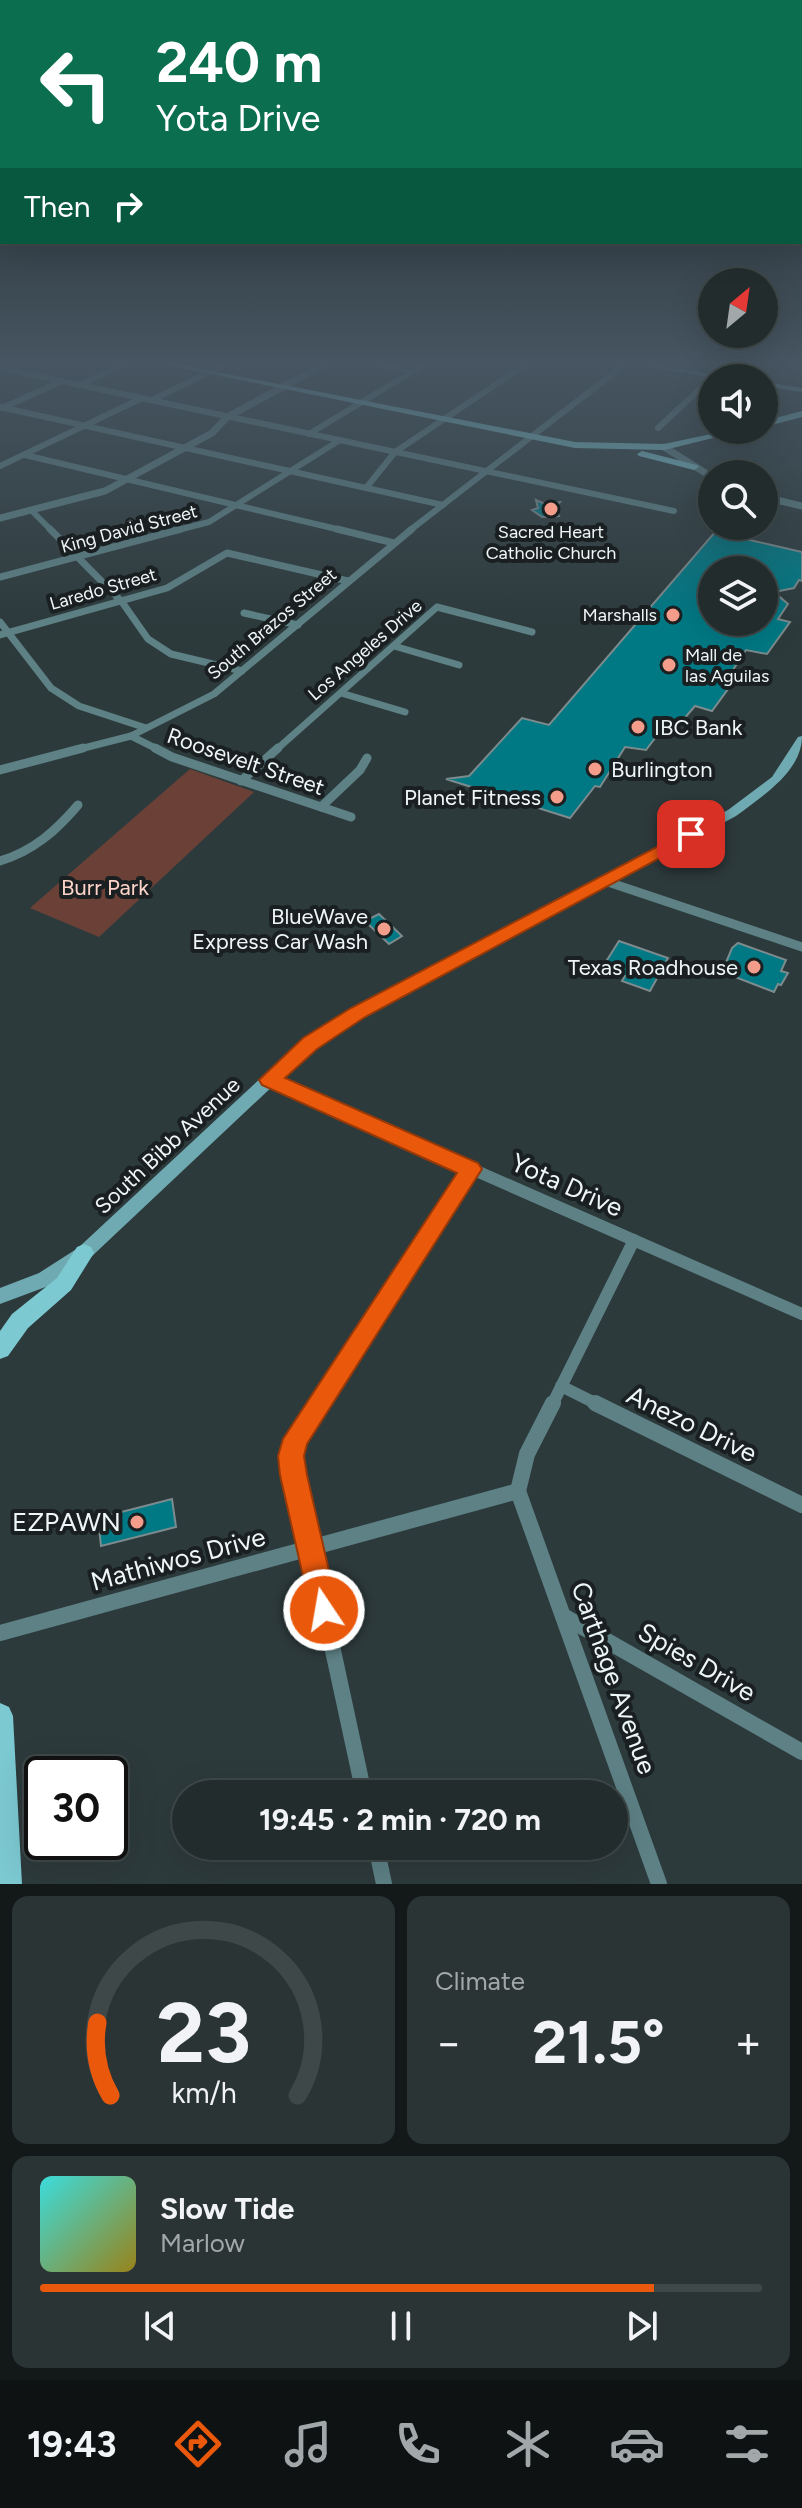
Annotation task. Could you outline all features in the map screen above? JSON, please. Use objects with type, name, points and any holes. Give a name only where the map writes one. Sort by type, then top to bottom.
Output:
[{"type":"main road","points":[[611,450],[655,456],[694,467]]},
{"type":"main road","points":[[690,450],[687,454],[694,467]]},
{"type":"main road","name":"South Bibb Avenue","points":[[0,1296],[45,1279],[84,1253],[310,1044],[358,1012],[732,813],[760,794],[783,770],[802,739]]},
{"type":"main road","points":[[0,1349],[20,1321],[64,1284],[84,1253]]},
{"type":"main road","points":[[0,1716],[7,1884]]},
{"type":"street","points":[[1,465],[36,450]]},
{"type":"street","points":[[0,518],[97,495],[182,450]]},
{"type":"street","points":[[194,450],[443,505]]},
{"type":"street","name":"King David Street","points":[[0,577],[197,526],[237,506],[325,450]]},
{"type":"street","points":[[385,450],[674,511]]},
{"type":"street","points":[[366,488],[398,450]]},
{"type":"street","name":"South Brazos Street","points":[[0,770],[131,736],[194,706],[242,671],[394,543],[513,450]]},
{"type":"street","points":[[668,450],[698,469]]},
{"type":"street","points":[[25,455],[394,543]]},
{"type":"street","points":[[778,500],[802,506]]},
{"type":"street","points":[[32,511],[122,602],[148,639],[171,654],[242,671]]},
{"type":"street","name":"Laredo Street","points":[[0,635],[167,588],[227,553],[348,581]]},
{"type":"street","name":"Los Angeles Drive","points":[[241,781],[437,607],[532,632]]},
{"type":"street","points":[[244,613],[298,625]]},
{"type":"street","name":"Roosevelt Street","points":[[0,622],[42,679],[64,697],[98,714],[146,728]]},
{"type":"street","points":[[394,646],[459,665]]},
{"type":"street","points":[[341,693],[405,712]]},
{"type":"street","name":"Roosevelt Street","points":[[131,736],[172,757],[351,817]]},
{"type":"street","points":[[321,807],[360,770],[367,758]]},
{"type":"street","points":[[0,861],[16,857],[45,841],[78,805]]},
{"type":"street","points":[[605,881],[802,947]]},
{"type":"street","name":"Yota Drive","points":[[269,1080],[802,1314]]},
{"type":"street","points":[[361,1780],[291,1456],[296,1439],[471,1169]]},
{"type":"street","points":[[518,1491],[527,1454],[634,1240]]},
{"type":"street","name":"Anezo Drive","points":[[561,1386],[802,1505]]},
{"type":"street","name":"Mathiwos Drive","points":[[0,1633],[518,1491]]},
{"type":"street","name":"Carthage Avenue","points":[[518,1491],[659,1884]]},
{"type":"street","name":"Spies Drive","points":[[565,1617],[802,1752]]},
{"type":"street","points":[[379,1860],[384,1884]]},
{"type":"green space","name":"Burr Park","points":[[190,769],[254,792],[99,937],[30,908]]},
{"type":"building","name":"Sacred Heart Catholic Church","points":[[536,500],[545,504],[560,502],[555,508],[559,516],[542,517],[532,510],[538,508]]},
{"type":"building","name":"Mall de las Aguilas","points":[[708,540],[750,540],[802,552],[802,581],[799,580],[794,588],[778,591],[778,556],[698,556],[698,636],[778,636],[778,619],[790,622],[767,654],[746,650],[729,676],[736,678],[712,711],[695,706],[677,727],[662,729],[646,750],[625,747],[600,787],[595,786],[570,818],[446,779],[469,776],[522,718],[549,725]]},
{"type":"building","name":"Mall de las Aguilas","points":[[778,595],[788,604],[778,619]]},
{"type":"building","name":"BlueWave Express Car Wash","points":[[379,914],[402,936],[389,944],[365,921]]},
{"type":"building","points":[[619,941],[668,958],[650,991],[622,981],[625,976],[602,968]]},
{"type":"building","name":"Texas Roadhouse","points":[[738,943],[786,960],[781,971],[788,973],[774,992],[722,972],[732,948]]},
{"type":"building","name":"EZPAWN","points":[[172,1499],[176,1527],[101,1546],[98,1518]]},
{"type":"place","name":"Sacred Heart Catholic Church","points":[[551,509]]},
{"type":"place","name":"Marshalls","points":[[673,615]]},
{"type":"place","name":"Mall de las Aguilas","points":[[669,665]]},
{"type":"place","name":"IBC Bank","points":[[638,727]]},
{"type":"place","name":"Burlington","points":[[595,769]]},
{"type":"place","name":"Planet Fitness","points":[[557,797]]},
{"type":"place","name":"BlueWave Express Car Wash","points":[[384,929]]},
{"type":"place","name":"Texas Roadhouse","points":[[754,967]]},
{"type":"place","name":"EZPAWN","points":[[137,1522]]},
{"type":"route","points":[[324,1610],[294,1475],[291,1456],[296,1439],[471,1169],[269,1080],[310,1044],[358,1012],[691,834]]}]
